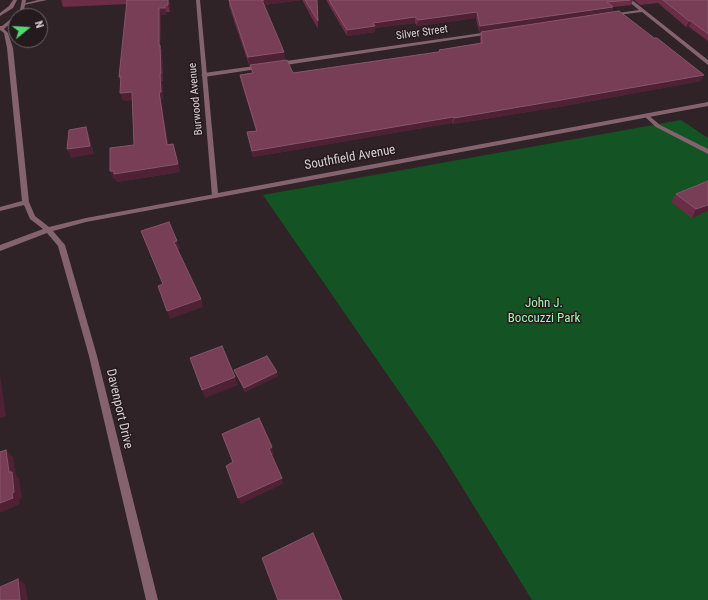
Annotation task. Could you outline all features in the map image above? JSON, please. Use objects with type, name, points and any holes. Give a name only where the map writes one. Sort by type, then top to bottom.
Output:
[{"type":"street","points":[[0,15],[11,7],[15,0]]},
{"type":"street","points":[[24,2],[45,0]]},
{"type":"street","name":"Burwood Avenue","points":[[198,0],[215,196]]},
{"type":"street","points":[[629,0],[708,63]]},
{"type":"street","points":[[606,16],[642,11]]},
{"type":"street","points":[[0,209],[26,202],[10,48],[6,33],[1,27]]},
{"type":"street","name":"Silver Street","points":[[272,65],[496,32]]},
{"type":"street","points":[[204,75],[265,66]]},
{"type":"street","name":"Southfield Avenue","points":[[0,248],[48,230],[109,215],[708,104]]},
{"type":"street","points":[[647,116],[658,126],[708,152]]},
{"type":"street","name":"Davenport Drive","points":[[26,202],[32,216],[48,230],[61,245],[83,321],[152,600]]},
{"type":"green space","name":"John J. Boccuzzi Park","points":[[681,120],[708,138],[708,600],[532,600],[438,448],[263,195]]},
{"type":"building","points":[[127,0],[168,0],[168,5],[165,5],[165,8],[159,8],[161,92],[159,92],[167,145],[173,144],[178,164],[114,174],[114,171],[110,171],[110,148],[134,145],[132,92],[120,93],[121,76],[119,77]]},
{"type":"building","points":[[229,0],[262,0],[284,52],[248,57]]},
{"type":"building","points":[[305,0],[317,0],[318,21]]},
{"type":"building","points":[[329,0],[630,0],[607,2],[613,7],[480,26],[477,12],[418,20],[415,17],[373,23],[375,26],[347,30]]},
{"type":"building","points":[[663,0],[708,0],[708,34],[689,21]]},
{"type":"building","points":[[619,11],[654,38],[657,38],[704,75],[252,151],[247,132],[257,131],[240,75],[253,73],[250,65],[287,60],[293,73],[438,52],[440,51],[439,50],[482,43],[481,32]]},
{"type":"building","points":[[86,127],[90,146],[67,149],[69,130]]},
{"type":"building","points":[[708,181],[708,205],[696,209],[676,194]]},
{"type":"building","points":[[169,222],[177,241],[174,242],[201,299],[167,311],[158,286],[163,284],[141,231]]},
{"type":"building","points":[[222,346],[235,377],[202,390],[190,358]]},
{"type":"building","points":[[267,356],[277,372],[244,388],[234,370]]},
{"type":"building","points":[[259,418],[272,447],[269,449],[282,478],[238,498],[226,466],[233,462],[222,434]]},
{"type":"building","points":[[6,450],[9,472],[12,472],[14,492],[12,494],[13,498],[0,503],[0,452]]},
{"type":"building","points":[[313,533],[342,600],[278,600],[262,558]]},
{"type":"building","points":[[18,579],[20,600],[0,600],[0,587]]}]
